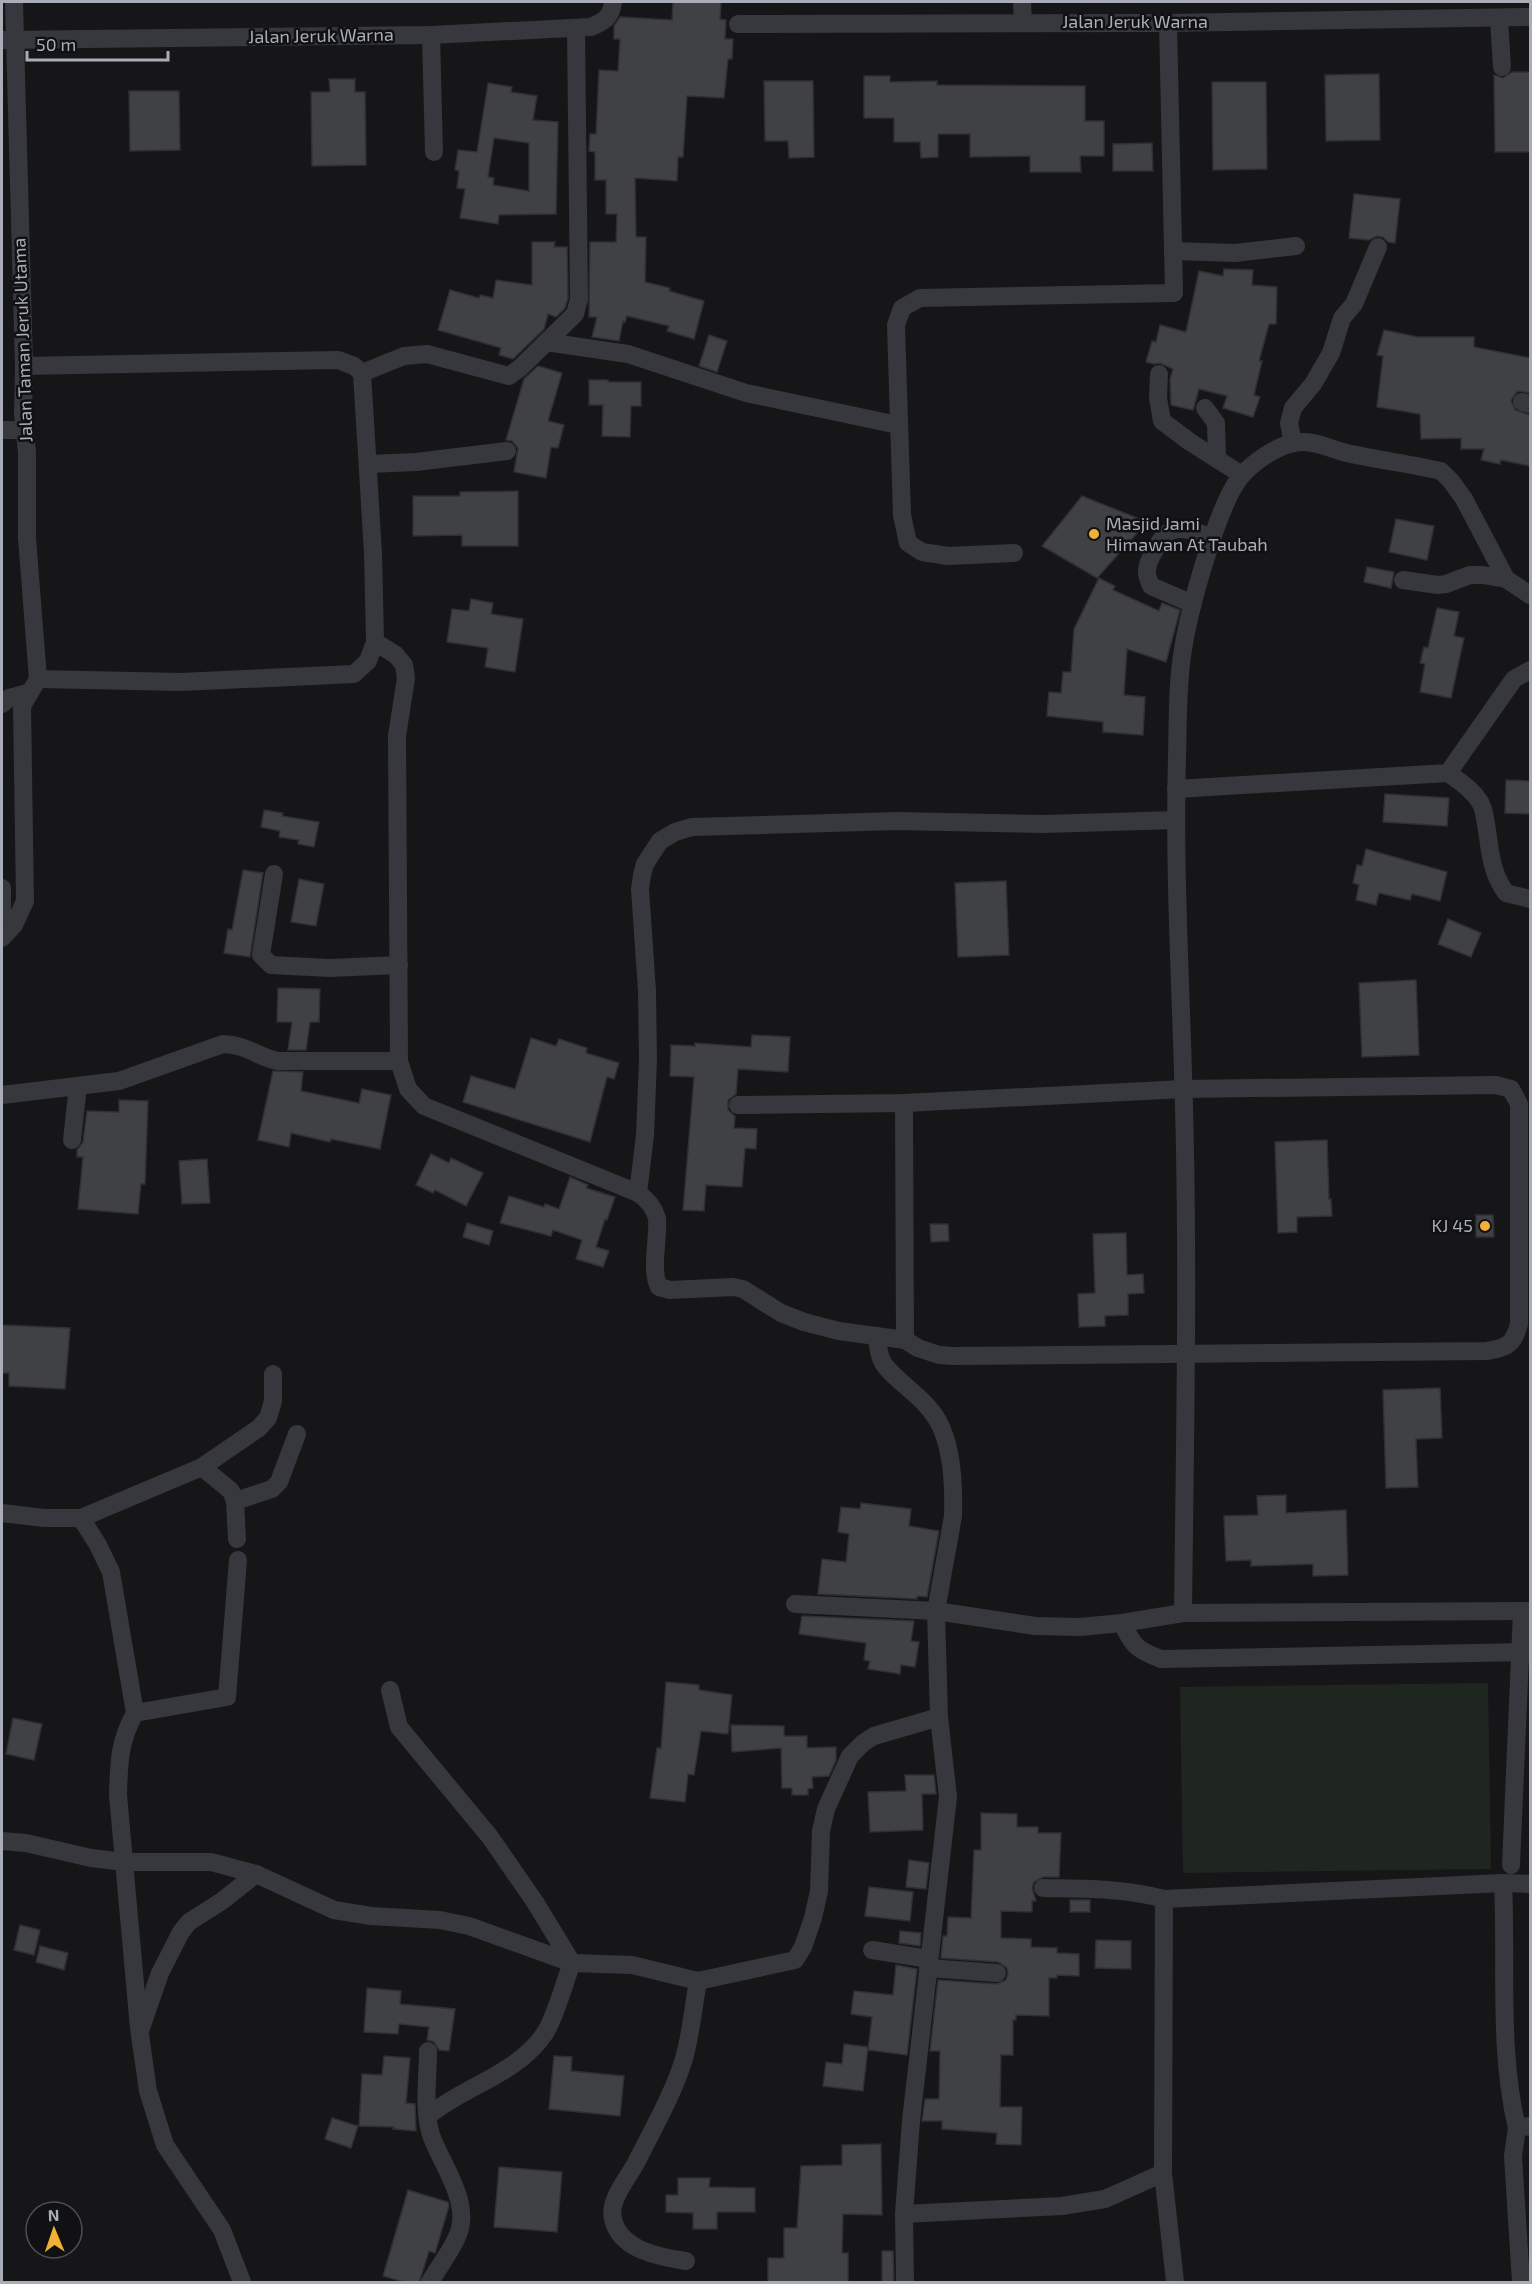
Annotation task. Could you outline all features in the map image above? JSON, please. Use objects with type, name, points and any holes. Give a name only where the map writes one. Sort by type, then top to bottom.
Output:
[{"type":"street","name":"Jalan Taman Jeruk Utama","points":[[2,937],[14,925],[25,901],[22,706],[33,686],[15,69],[8,40],[14,2]]},
{"type":"street","name":"Jalan Jeruk Warna","points":[[8,40],[431,35],[576,28],[591,27],[605,21],[611,14],[613,2]]},
{"type":"street","points":[[1022,2],[1023,23]]},
{"type":"street","name":"Jalan Jeruk Warna","points":[[738,24],[1168,23],[1409,10],[1499,18],[1530,17]]},
{"type":"street","points":[[1499,18],[1502,67]]},
{"type":"street","points":[[1014,553],[948,556],[921,552],[908,543],[902,515],[896,325],[902,308],[920,298],[1174,293],[1168,23]]},
{"type":"street","points":[[362,373],[404,356],[427,354],[509,376],[575,314],[579,299],[576,28]]},
{"type":"street","points":[[431,35],[434,152]]},
{"type":"street","points":[[2,93],[15,69]]},
{"type":"street","points":[[1173,251],[1235,253],[1296,246]]},
{"type":"street","points":[[1293,443],[1289,423],[1293,408],[1313,384],[1330,353],[1342,318],[1354,304],[1378,247]]},
{"type":"street","points":[[546,342],[628,354],[746,393],[898,425]]},
{"type":"street","points":[[2,704],[33,686],[354,674],[368,661],[375,642],[369,464],[362,373],[354,366],[338,360],[24,366]]},
{"type":"street","points":[[1159,374],[1158,398],[1162,421],[1242,476]]},
{"type":"street","points":[[1205,408],[1216,423],[1217,459]]},
{"type":"street","points":[[2,430],[24,430]]},
{"type":"street","points":[[1183,1613],[1186,1353],[1184,1089],[1176,789],[1179,682],[1183,648],[1193,604],[1213,538],[1228,498],[1242,476],[1269,454],[1293,443],[1311,442],[1345,453],[1441,471],[1464,499],[1506,579]]},
{"type":"street","points":[[369,464],[417,462],[507,451]]},
{"type":"street","points":[[1193,604],[1151,586],[1146,572],[1155,550],[1166,533],[1174,530],[1190,530],[1213,538]]},
{"type":"street","points":[[1402,580],[1438,585],[1470,576],[1483,575],[1506,579],[1530,595]]},
{"type":"street","points":[[375,642],[400,660],[404,665],[406,678],[397,736],[399,1061],[408,1089],[424,1106],[638,1193],[646,1199],[655,1210],[657,1218],[655,1270],[659,1287],[670,1290],[733,1287],[743,1289],[792,1318],[839,1330],[905,1340],[918,1348],[953,1356],[1487,1351],[1502,1349],[1516,1335],[1519,1324],[1519,1104],[1511,1089],[1496,1085],[1184,1089],[904,1103],[738,1105]]},
{"type":"street","points":[[1448,774],[1514,679],[1530,670]]},
{"type":"street","points":[[1176,789],[1448,774],[1469,788],[1480,803],[1493,869],[1498,882],[1506,893],[1530,899]]},
{"type":"street","points":[[638,1193],[645,1135],[648,1060],[647,991],[640,889],[645,864],[660,841],[675,832],[692,827],[897,821],[1044,824],[1176,820]]},
{"type":"street","points":[[274,874],[261,955],[267,963],[330,968],[399,965]]},
{"type":"street","points":[[2,888],[2,937]]},
{"type":"street","points":[[2,1095],[119,1081],[223,1044],[240,1044],[264,1058],[278,1060],[399,1061]]},
{"type":"street","points":[[72,1140],[78,1086]]},
{"type":"street","points":[[904,1103],[905,1340]]},
{"type":"street","points":[[877,1336],[879,1352],[885,1366],[923,1401],[938,1420],[946,1439],[952,1472],[953,1516],[936,1611],[939,1717],[948,1797],[911,2121],[904,2214],[905,2283]]},
{"type":"street","points":[[2,1513],[44,1518],[81,1518],[202,1467],[259,1428],[268,1418],[273,1401],[273,1374]]},
{"type":"street","points":[[235,1501],[272,1489],[279,1482],[297,1434]]},
{"type":"street","points":[[202,1467],[231,1491],[235,1501],[237,1539]]},
{"type":"street","points":[[81,1518],[111,1572],[135,1713],[124,1732],[119,1761],[118,1795],[139,2032],[148,2091],[165,2145],[222,2230],[242,2283]]},
{"type":"street","points":[[135,1713],[227,1697],[238,1560]]},
{"type":"street","points":[[795,1604],[936,1611],[1035,1626],[1080,1627],[1183,1613],[1526,1611],[1526,1652],[1511,1865]]},
{"type":"street","points":[[1122,1623],[1129,1638],[1141,1652],[1161,1659],[1526,1652]]},
{"type":"street","points":[[390,1690],[399,1727],[490,1837],[536,1902],[572,1963]]},
{"type":"street","points":[[2,1841],[26,1843],[91,1858],[125,1862],[212,1862],[256,1874],[334,1910],[381,1917],[440,1920],[469,1926],[572,1963],[632,1965],[698,1981],[795,1960],[803,1947],[819,1892],[821,1832],[826,1809],[850,1756],[862,1743],[874,1736],[939,1717]]},
{"type":"street","points":[[139,2032],[160,1973],[185,1927],[256,1874]]},
{"type":"street","points":[[1503,1882],[1509,2095],[1524,2127],[1514,2156],[1521,2283]]},
{"type":"street","points":[[1043,1888],[1119,1890],[1164,1899],[1503,1882],[1530,1884]]},
{"type":"street","points":[[1164,1899],[1163,2173],[1175,2283]]},
{"type":"street","points":[[872,1950],[929,1963],[997,1973]]},
{"type":"street","points":[[428,2116],[445,2102],[495,2076],[532,2050],[547,2031],[572,1963]]},
{"type":"street","points":[[686,2261],[662,2257],[626,2242],[618,2234],[612,2216],[615,2200],[636,2164],[675,2085],[684,2059],[698,1981]]},
{"type":"street","points":[[428,2052],[428,2116],[431,2133],[456,2191],[462,2219],[458,2237],[430,2283]]},
{"type":"street","points":[[904,2214],[1062,2206],[1105,2199],[1163,2173]]},
{"type":"shaded area","points":[[1488,1683],[1491,1869],[1183,1873],[1180,1687]]},
{"type":"building","points":[[673,2],[721,2],[720,19],[726,20],[725,39],[733,39],[732,59],[728,59],[724,98],[687,96],[683,157],[678,157],[677,181],[635,178],[636,237],[646,237],[645,282],[670,288],[669,291],[704,301],[694,339],[667,331],[669,326],[627,316],[625,322],[623,321],[619,341],[592,337],[597,317],[589,317],[590,242],[616,242],[617,214],[606,214],[606,180],[595,180],[595,152],[589,151],[590,134],[596,134],[599,70],[618,71],[620,39],[614,39],[614,26],[620,17],[672,20]]},
{"type":"building","points":[[1512,72],[1530,72],[1530,152],[1495,152],[1494,75],[1503,78]]},
{"type":"building","points":[[1379,74],[1380,140],[1326,141],[1325,75]]},
{"type":"building","points":[[864,76],[890,76],[890,82],[937,81],[937,85],[1085,86],[1085,121],[1104,121],[1104,156],[1080,156],[1081,172],[1030,172],[1030,156],[970,157],[970,134],[938,134],[938,157],[921,158],[920,142],[894,142],[894,118],[864,118]]},
{"type":"building","points":[[329,79],[355,79],[355,92],[365,92],[366,165],[312,166],[311,92],[330,92]]},
{"type":"building","points":[[764,81],[813,81],[814,157],[789,158],[788,141],[765,141]]},
{"type":"building","points":[[1212,82],[1266,82],[1267,169],[1213,170]]},
{"type":"building","points":[[488,83],[512,87],[511,92],[537,96],[533,120],[558,122],[556,214],[499,215],[498,224],[460,218],[465,189],[457,188],[459,171],[455,170],[458,150],[477,152]],"holes":[[[494,138],[529,143],[529,191],[493,185],[494,178],[488,177]]]},
{"type":"building","points":[[129,91],[179,91],[180,150],[130,151]]},
{"type":"building","points":[[1152,143],[1153,171],[1113,171],[1113,144]]},
{"type":"building","points":[[1354,194],[1400,199],[1395,243],[1377,236],[1369,240],[1349,238]]},
{"type":"building","points":[[532,242],[555,242],[554,247],[567,247],[568,298],[565,308],[556,317],[548,314],[544,329],[513,359],[499,355],[501,348],[438,330],[450,290],[479,298],[480,295],[493,298],[496,280],[532,285]]},
{"type":"building","points":[[1224,269],[1253,270],[1252,285],[1277,287],[1276,324],[1269,324],[1259,361],[1262,361],[1254,395],[1260,397],[1253,417],[1223,408],[1227,396],[1199,389],[1193,410],[1171,405],[1170,379],[1173,369],[1160,363],[1146,362],[1152,341],[1156,342],[1160,325],[1186,332],[1199,271],[1223,276]]},
{"type":"building","points":[[1384,330],[1418,337],[1474,337],[1474,347],[1530,358],[1530,393],[1518,391],[1511,400],[1515,410],[1530,415],[1530,466],[1501,460],[1500,464],[1481,460],[1484,449],[1461,449],[1461,438],[1421,439],[1420,414],[1377,407],[1383,356],[1377,355]]},
{"type":"building","points":[[709,335],[727,341],[717,372],[699,366]]},
{"type":"building","points":[[538,366],[562,373],[548,421],[564,425],[558,448],[551,447],[546,478],[514,472],[518,448],[512,441],[506,440],[524,379]]},
{"type":"building","points":[[589,380],[641,382],[641,406],[631,406],[630,437],[602,436],[603,405],[589,405]]},
{"type":"building","points":[[518,491],[518,546],[462,546],[462,535],[413,536],[413,496],[460,496],[460,492]]},
{"type":"building","name":"Masjid Jami Himawan At Taubah","points":[[1082,496],[1147,522],[1097,578],[1042,546]]},
{"type":"building","points":[[1396,519],[1434,526],[1427,560],[1389,552]]},
{"type":"building","points":[[1367,567],[1394,572],[1391,588],[1364,582]]},
{"type":"building","points":[[1099,578],[1115,586],[1113,590],[1159,611],[1162,603],[1180,610],[1166,662],[1127,649],[1124,695],[1145,697],[1143,735],[1103,732],[1103,722],[1047,716],[1049,692],[1061,693],[1063,672],[1071,672],[1074,629]]},
{"type":"building","points":[[471,599],[493,603],[491,614],[523,619],[515,672],[485,667],[488,648],[447,642],[452,609],[469,611]]},
{"type":"building","points":[[1437,608],[1459,612],[1454,636],[1464,638],[1451,698],[1420,692],[1425,664],[1420,663],[1424,647],[1428,648]]},
{"type":"building","points":[[1506,780],[1530,781],[1530,814],[1505,813]]},
{"type":"building","points":[[1385,794],[1449,798],[1447,826],[1383,822]]},
{"type":"building","points":[[264,810],[283,813],[282,816],[319,822],[314,847],[298,844],[299,840],[279,837],[280,831],[261,827]]},
{"type":"building","points":[[1366,849],[1447,872],[1440,901],[1412,894],[1410,900],[1379,893],[1376,905],[1356,900],[1359,885],[1353,883],[1357,865],[1362,866]]},
{"type":"building","points":[[243,870],[263,873],[250,957],[224,953],[228,929],[232,930]]},
{"type":"building","points":[[299,879],[324,884],[316,926],[291,922]]},
{"type":"building","points":[[1006,881],[1009,955],[958,957],[955,883]]},
{"type":"building","points":[[1448,919],[1481,933],[1471,957],[1438,944]]},
{"type":"building","points":[[1416,980],[1419,1055],[1362,1057],[1359,983]]},
{"type":"building","points":[[278,988],[320,989],[319,1022],[310,1022],[306,1050],[288,1050],[292,1022],[277,1022]]},
{"type":"building","points":[[752,1035],[790,1037],[788,1072],[738,1069],[736,1094],[728,1100],[728,1110],[735,1116],[734,1128],[757,1129],[756,1149],[745,1148],[742,1187],[706,1185],[704,1211],[683,1210],[694,1077],[670,1076],[671,1045],[695,1046],[695,1043],[751,1047]]},
{"type":"building","points":[[531,1038],[556,1046],[559,1039],[587,1048],[586,1053],[619,1063],[614,1079],[607,1077],[590,1142],[463,1102],[471,1076],[515,1089]]},
{"type":"building","points":[[273,1071],[303,1072],[301,1091],[359,1103],[362,1089],[391,1095],[380,1149],[331,1139],[330,1142],[291,1133],[289,1147],[258,1140]]},
{"type":"building","points":[[119,1100],[148,1101],[145,1184],[141,1184],[138,1214],[78,1209],[83,1157],[77,1157],[77,1150],[83,1142],[87,1111],[119,1112]]},
{"type":"building","points":[[1327,1140],[1329,1199],[1331,1199],[1332,1216],[1297,1217],[1297,1232],[1278,1233],[1275,1142]]},
{"type":"building","points":[[431,1154],[449,1163],[451,1158],[483,1173],[466,1206],[435,1190],[433,1193],[416,1185]]},
{"type":"building","points":[[207,1159],[210,1203],[182,1204],[179,1161]]},
{"type":"building","points":[[570,1177],[588,1185],[586,1188],[615,1197],[596,1247],[609,1251],[603,1267],[576,1259],[582,1240],[553,1230],[551,1236],[500,1223],[509,1196],[544,1207],[545,1204],[559,1209]]},
{"type":"building","name":"KJ 45","points":[[1476,1215],[1493,1215],[1494,1237],[1476,1237]]},
{"type":"building","points":[[467,1223],[493,1231],[489,1245],[463,1237]]},
{"type":"building","points":[[930,1224],[948,1224],[949,1241],[931,1242]]},
{"type":"building","points":[[1126,1233],[1127,1275],[1143,1274],[1144,1293],[1128,1294],[1128,1315],[1105,1316],[1105,1326],[1079,1327],[1078,1294],[1095,1293],[1093,1234]]},
{"type":"building","points":[[2,1325],[70,1328],[65,1389],[9,1386],[9,1373],[2,1373]]},
{"type":"building","points":[[1440,1388],[1442,1438],[1416,1439],[1418,1487],[1386,1488],[1383,1390]]},
{"type":"building","points":[[1286,1495],[1286,1513],[1346,1510],[1348,1575],[1313,1576],[1313,1564],[1251,1566],[1251,1560],[1226,1561],[1224,1516],[1258,1515],[1257,1496]]},
{"type":"building","points":[[861,1503],[911,1509],[909,1526],[939,1531],[927,1597],[917,1596],[917,1599],[818,1594],[822,1559],[846,1562],[849,1534],[838,1532],[841,1507],[860,1509]]},
{"type":"building","points":[[802,1616],[914,1621],[911,1641],[919,1642],[915,1667],[901,1665],[900,1674],[868,1669],[870,1661],[864,1660],[866,1643],[799,1634]]},
{"type":"building","points":[[666,1682],[699,1685],[699,1690],[732,1695],[728,1734],[701,1731],[694,1775],[688,1774],[685,1802],[650,1798],[657,1748],[661,1748]]},
{"type":"building","points":[[13,1718],[42,1724],[34,1760],[6,1754]]},
{"type":"building","points":[[731,1725],[784,1726],[784,1736],[807,1736],[807,1748],[836,1747],[836,1760],[829,1776],[812,1777],[813,1788],[808,1789],[808,1795],[792,1795],[792,1788],[782,1788],[781,1748],[732,1752]]},
{"type":"building","points":[[905,1775],[934,1775],[936,1794],[922,1794],[923,1830],[870,1832],[868,1792],[906,1791]]},
{"type":"building","points":[[981,1813],[1017,1814],[1017,1827],[1038,1827],[1038,1833],[1061,1833],[1059,1877],[1043,1877],[1034,1882],[1032,1888],[1036,1901],[1032,1901],[1032,1912],[1001,1911],[1001,1938],[1031,1939],[1031,1947],[1057,1948],[1057,1953],[1079,1954],[1079,1976],[1057,1975],[1057,1978],[1049,1978],[1049,2016],[1016,2015],[1016,2020],[1013,2020],[1013,2055],[1001,2055],[1000,2107],[1022,2107],[1021,2145],[996,2144],[997,2133],[942,2129],[942,2121],[922,2121],[925,2099],[939,2099],[940,2051],[930,2051],[938,1980],[997,1984],[1006,1980],[1008,1974],[1007,1968],[998,1962],[941,1958],[943,1936],[947,1936],[948,1917],[971,1918],[974,1850],[981,1850]]},
{"type":"building","points":[[909,1860],[929,1863],[926,1889],[906,1887]]},
{"type":"building","points":[[869,1887],[913,1892],[910,1921],[865,1916]]},
{"type":"building","points":[[1070,1900],[1090,1900],[1090,1912],[1070,1912]]},
{"type":"building","points":[[20,1925],[40,1930],[34,1955],[14,1950]]},
{"type":"building","points":[[900,1931],[921,1933],[920,1946],[899,1943]]},
{"type":"building","points":[[1096,1940],[1131,1941],[1131,1969],[1095,1968]]},
{"type":"building","points":[[40,1946],[68,1953],[64,1970],[36,1962]]},
{"type":"building","points":[[896,1965],[917,1969],[907,2055],[868,2050],[872,2017],[851,2014],[854,1991],[893,1995]]},
{"type":"building","points":[[367,1988],[401,1991],[400,2004],[455,2009],[449,2051],[439,2050],[434,2042],[427,2040],[429,2027],[399,2024],[398,2034],[364,2032]]},
{"type":"building","points":[[844,2044],[868,2047],[863,2091],[823,2086],[826,2062],[842,2064]]},
{"type":"building","points":[[384,2056],[410,2058],[406,2103],[415,2104],[416,2131],[393,2129],[394,2127],[359,2126],[362,2074],[382,2075]]},
{"type":"building","points":[[554,2056],[572,2057],[571,2071],[624,2076],[620,2116],[549,2109]]},
{"type":"building","points":[[332,2118],[358,2126],[351,2148],[325,2139]]},
{"type":"building","points":[[881,2144],[882,2215],[843,2214],[842,2253],[848,2253],[848,2283],[768,2283],[768,2258],[784,2258],[784,2228],[797,2228],[801,2166],[842,2165],[842,2145]]},
{"type":"building","points":[[499,2167],[562,2172],[557,2232],[494,2227]]},
{"type":"building","points":[[678,2178],[710,2178],[709,2187],[755,2188],[755,2212],[717,2212],[717,2229],[693,2229],[693,2213],[666,2212],[666,2195],[678,2195]]},
{"type":"building","points":[[408,2190],[448,2202],[449,2206],[435,2253],[429,2251],[419,2283],[407,2283],[383,2276]]},
{"type":"building","points":[[882,2251],[893,2251],[894,2283],[882,2283]]},
{"type":"place","name":"Masjid Jami Himawan At Taubah","points":[[1094,534]]},
{"type":"place","name":"KJ 45","points":[[1485,1226]]}]
